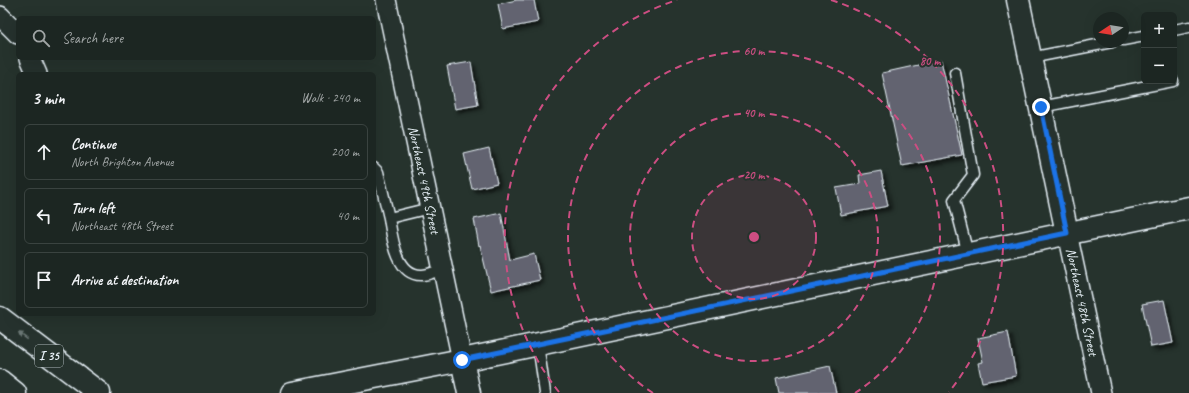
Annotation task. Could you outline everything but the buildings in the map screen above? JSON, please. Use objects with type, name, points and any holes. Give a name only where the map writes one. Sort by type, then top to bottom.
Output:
[{"type":"main road","name":"Northeast 48th Street","points":[[1018,0],[1067,233]]},
{"type":"main road","points":[[292,393],[462,360],[1189,208]]},
{"type":"main road","name":"I 35","points":[[0,318],[99,393]]},
{"type":"main road","points":[[462,360],[469,393]]},
{"type":"main road","points":[[0,381],[15,393]]},
{"type":"street","name":"Northeast 49th Street","points":[[386,0],[462,360]]},
{"type":"street","points":[[0,16],[16,32]]},
{"type":"street","points":[[31,60],[36,72]]},
{"type":"street","name":"Northeast 48th Street","points":[[1067,233],[1101,393]]},
{"type":"lane","points":[[1177,29],[1189,27]]},
{"type":"lane","points":[[1129,39],[1141,37]]},
{"type":"lane","points":[[1030,58],[1093,46]]},
{"type":"lane","points":[[955,73],[973,175],[954,200],[968,254]]},
{"type":"lane","points":[[1041,107],[1160,84]]},
{"type":"lane","points":[[376,170],[378,172],[399,260],[408,271],[421,275],[443,269]]},
{"type":"lane","points":[[389,218],[430,208]]},
{"type":"lane","points":[[538,344],[545,393]]},
{"type":"route","points":[[462,360],[1067,233],[1041,107]]}]
